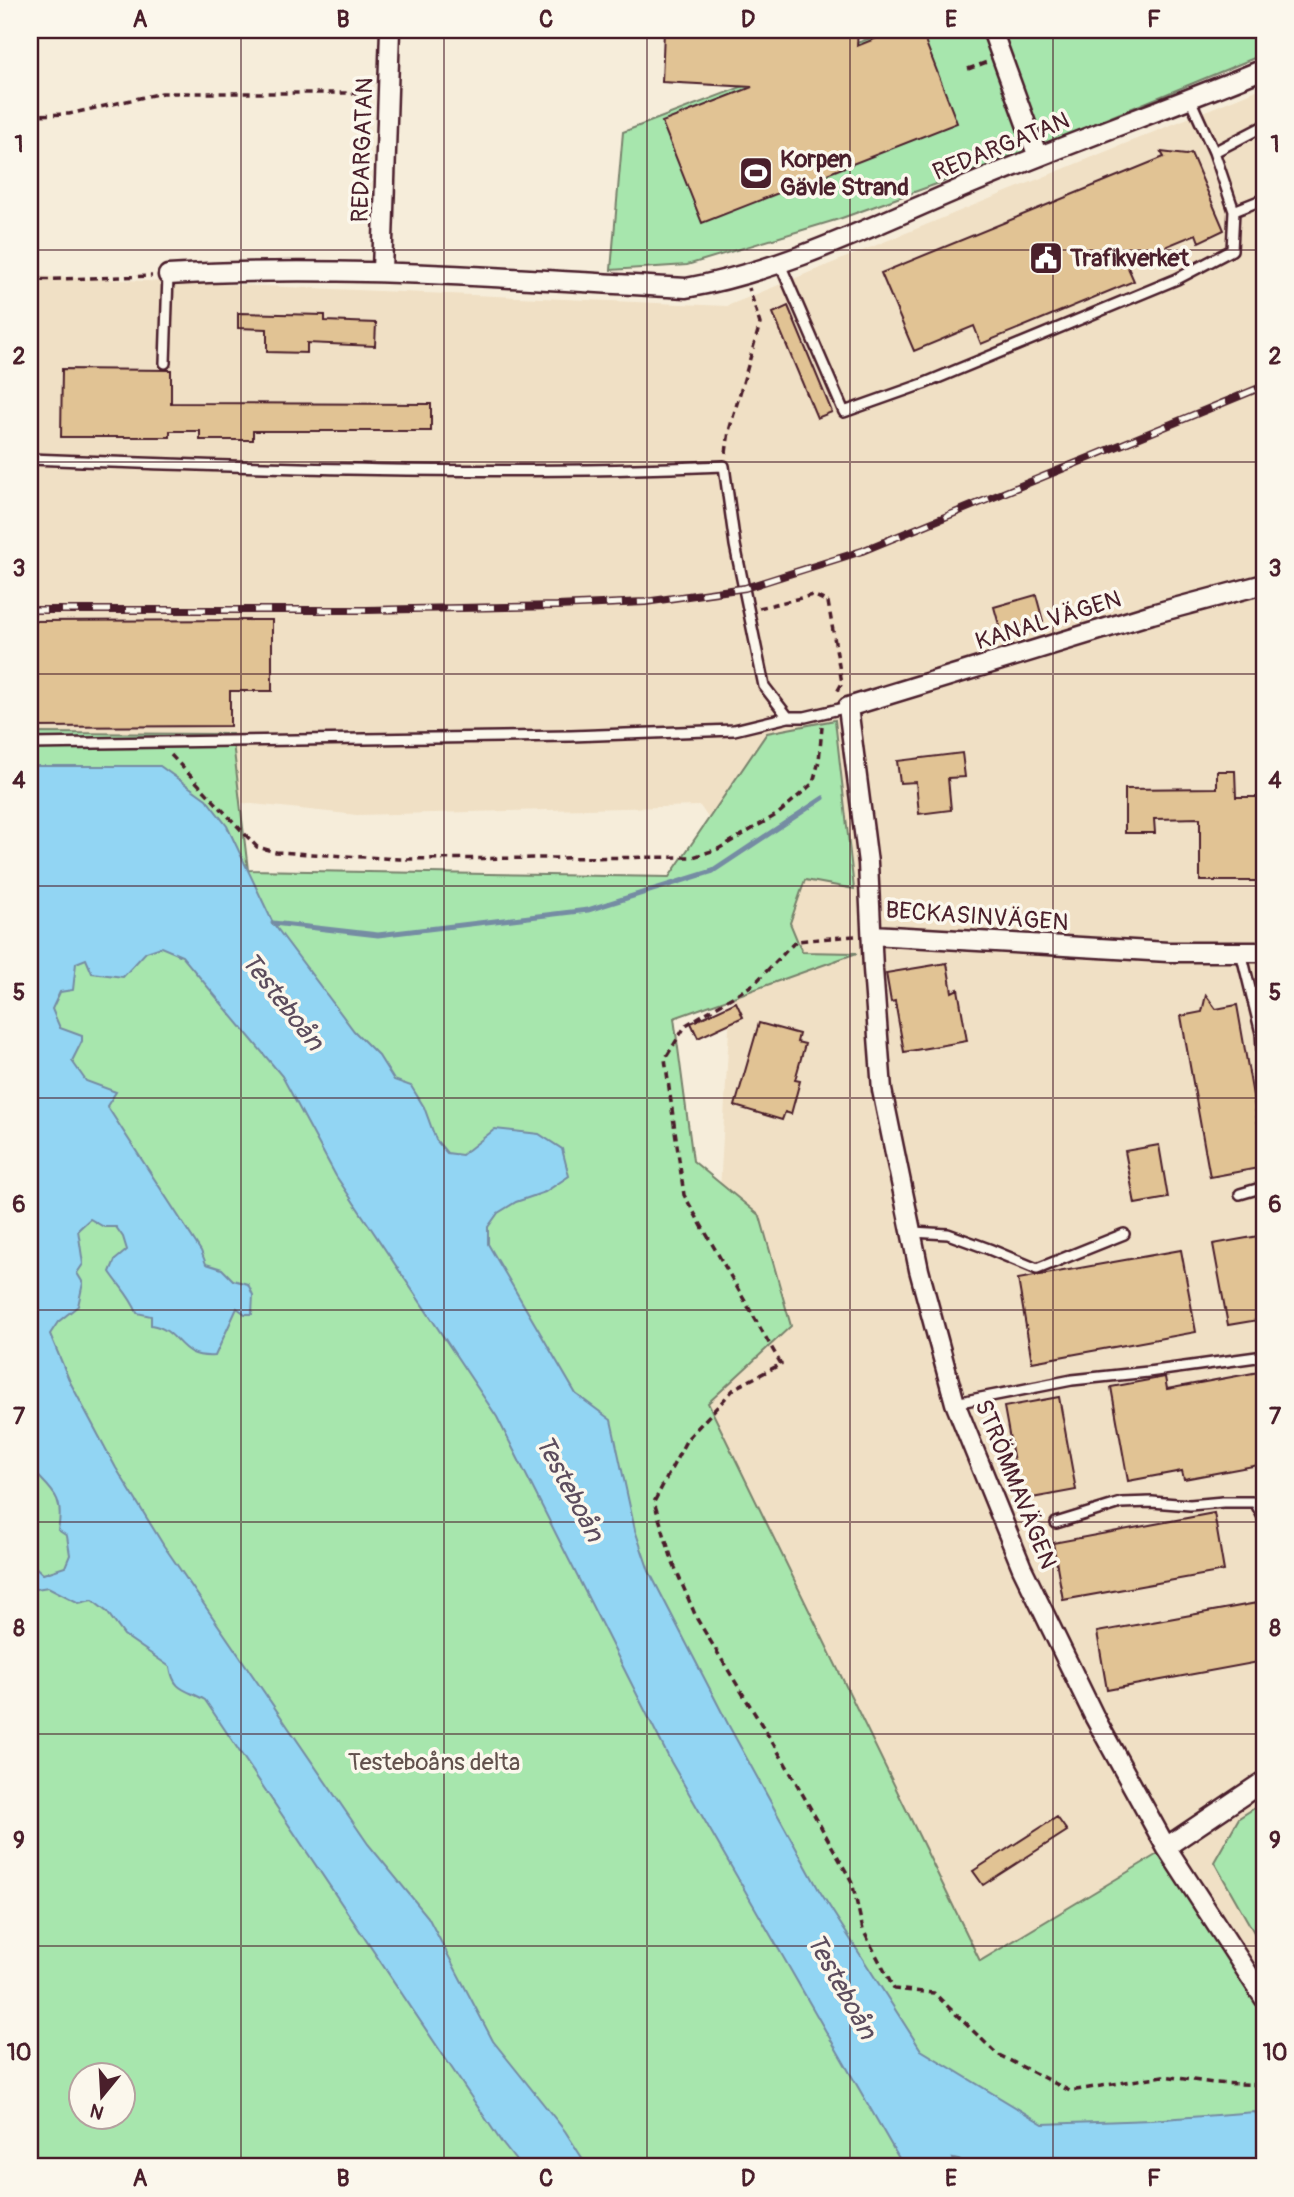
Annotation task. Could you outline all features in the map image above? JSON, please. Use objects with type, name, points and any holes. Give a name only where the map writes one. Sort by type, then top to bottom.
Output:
[{"type":"street","name":"REDARGATAN","points":[[382,271],[390,30]]},
{"type":"street","points":[[992,30],[1038,157]]},
{"type":"street","name":"REDARGATAN","points":[[168,275],[382,271],[687,288],[729,281],[780,264],[1038,157],[1264,69]]},
{"type":"street","name":"KANALVÄGEN","points":[[848,707],[1152,614],[1264,584]]},
{"type":"street","name":"BECKASINVÄGEN","points":[[848,707],[868,863],[872,935],[1156,952],[1264,951]]},
{"type":"street","name":"STRÖMMAVÄGEN","points":[[872,935],[882,1090],[919,1270],[955,1403],[1022,1568],[1095,1718],[1166,1847],[1264,1998]]},
{"type":"street","points":[[1166,1847],[1264,1781]]},
{"type":"lane","points":[[780,264],[844,412],[923,384],[1177,279],[1232,250],[1234,211],[1214,152],[1190,99]]},
{"type":"lane","points":[[1214,152],[1264,126]]},
{"type":"lane","points":[[1234,211],[1264,199]]},
{"type":"lane","points":[[165,363],[168,275]]},
{"type":"lane","points":[[30,459],[254,468],[446,471],[724,466],[735,545],[764,686],[788,717]]},
{"type":"lane","points":[[30,744],[571,736],[734,730],[848,707]]},
{"type":"lane","points":[[1241,952],[1261,1033],[1264,1082]]},
{"type":"lane","points":[[1240,1194],[1264,1187]]},
{"type":"lane","points":[[912,1232],[948,1234],[1037,1269],[1124,1234]]},
{"type":"lane","points":[[955,1403],[1072,1380],[1161,1371],[1264,1356]]},
{"type":"lane","points":[[1056,1523],[1121,1503],[1152,1502],[1189,1505],[1255,1502],[1264,1519]]},
{"type":"path","points":[[30,115],[69,114],[162,93],[388,92]]},
{"type":"path","points":[[30,280],[168,275]]},
{"type":"path","points":[[724,466],[729,431],[760,324],[746,275]]},
{"type":"path","points":[[159,742],[257,847],[276,852],[399,859],[693,857],[719,849],[778,814],[813,783],[819,761],[821,729],[842,683],[828,602],[813,595],[750,611]]},
{"type":"path","points":[[872,935],[796,941],[754,984],[686,1025],[665,1059],[684,1195],[781,1364],[735,1388],[687,1440],[654,1502],[673,1563],[697,1619],[785,1763],[852,1882],[863,1930],[894,1989],[934,1993],[997,2054],[1070,2091],[1163,2076],[1214,2083],[1264,2085]]},
{"type":"shaded area","points":[[1264,87],[1264,2028],[1160,1852],[980,1961],[708,1403],[730,1012],[749,877],[700,806],[357,815],[206,799],[30,766],[30,276],[727,306]]},
{"type":"green space","points":[[891,30],[1264,30],[1264,54],[1023,153],[839,219],[687,265],[611,270],[623,132]]},
{"type":"green space","name":"Testeboåns delta","points":[[835,720],[854,889],[805,880],[790,923],[802,952],[857,953],[674,1018],[693,1161],[760,1216],[791,1326],[708,1403],[980,1961],[1161,1852],[1264,2016],[1264,2167],[30,2167],[30,733],[232,734],[248,870],[669,877],[767,733]]},
{"type":"green space","points":[[1264,1802],[1264,1950],[1214,1862],[1239,1818]]},
{"type":"water","name":"Testeboån","points":[[30,766],[160,766],[206,799],[227,826],[273,923],[354,1031],[379,1056],[394,1080],[411,1086],[424,1107],[436,1140],[447,1153],[462,1155],[495,1129],[539,1134],[562,1149],[569,1176],[545,1192],[516,1202],[498,1213],[488,1227],[488,1244],[576,1394],[611,1420],[635,1530],[649,1571],[729,1726],[819,1890],[921,2050],[1043,2124],[1151,2120],[1255,2112],[1264,2128],[1264,2167],[989,2167],[953,2159],[956,2167],[904,2167],[671,1762],[497,1417],[336,1176],[282,1076],[182,956],[161,947],[146,952],[123,977],[92,973],[86,959],[76,963],[73,990],[60,992],[52,1009],[60,1028],[82,1036],[72,1061],[86,1081],[116,1092],[107,1106],[201,1251],[206,1264],[222,1269],[233,1280],[248,1284],[253,1295],[252,1314],[245,1314],[237,1308],[215,1356],[202,1356],[186,1349],[169,1332],[151,1325],[151,1316],[137,1313],[110,1272],[115,1260],[127,1250],[123,1237],[116,1227],[104,1227],[90,1219],[78,1230],[83,1264],[77,1273],[83,1283],[78,1306],[58,1322],[50,1334],[70,1382],[116,1468],[164,1546],[368,1844],[428,1917],[493,2041],[565,2131],[588,2167],[521,2167],[502,2143],[205,1700],[178,1686],[170,1667],[124,1635],[107,1612],[92,1600],[79,1603],[48,1587],[30,1590],[30,1562],[43,1574],[65,1567],[70,1555],[67,1536],[58,1530],[58,1501],[30,1467]]},
{"type":"building","name":"Korpen Gävle Strand","points":[[664,30],[858,30],[857,46],[897,30],[921,30],[957,123],[702,223],[662,122],[752,87],[662,82]]},
{"type":"building","points":[[1161,152],[1186,155],[1191,153],[1224,230],[1199,242],[1196,234],[1126,263],[1134,281],[981,344],[974,326],[914,351],[881,273],[1164,157]]},
{"type":"building","points":[[788,306],[832,412],[817,418],[773,313]]},
{"type":"building","points":[[238,313],[325,315],[325,321],[376,323],[375,346],[307,343],[307,353],[267,352],[267,329],[238,328]]},
{"type":"building","points":[[62,369],[171,370],[171,403],[431,404],[431,431],[253,431],[253,440],[200,440],[200,431],[170,431],[170,437],[61,437]]},
{"type":"building","points":[[1036,595],[1043,621],[1001,632],[994,607]]},
{"type":"building","points":[[272,620],[272,691],[230,691],[230,726],[30,727],[30,621]]},
{"type":"building","points":[[962,753],[965,777],[948,778],[951,810],[919,814],[916,782],[900,783],[897,761]]},
{"type":"building","points":[[1217,771],[1235,771],[1236,797],[1264,797],[1264,881],[1200,881],[1200,818],[1154,819],[1155,833],[1125,833],[1125,789],[1217,788]]},
{"type":"building","points":[[947,963],[952,992],[958,989],[967,1041],[904,1052],[895,1001],[891,1002],[886,973]]},
{"type":"building","points":[[1206,995],[1216,1009],[1237,1005],[1264,1158],[1264,1167],[1210,1177],[1181,1016],[1202,1012]]},
{"type":"building","points":[[736,1002],[743,1017],[698,1038],[691,1023]]},
{"type":"building","points":[[759,1023],[799,1034],[797,1042],[805,1044],[795,1080],[800,1081],[791,1114],[785,1112],[782,1120],[735,1106]]},
{"type":"building","points":[[1159,1145],[1168,1198],[1135,1204],[1125,1151]]},
{"type":"building","points":[[1264,1235],[1264,1319],[1228,1325],[1213,1244]]},
{"type":"building","points":[[1181,1250],[1196,1332],[1032,1362],[1018,1279]]},
{"type":"building","points":[[1264,1371],[1264,1464],[1184,1479],[1182,1471],[1128,1481],[1111,1387],[1165,1377],[1167,1389]]},
{"type":"building","points":[[1059,1397],[1076,1490],[1021,1500],[1004,1407]]},
{"type":"building","points":[[1214,1513],[1224,1571],[1063,1600],[1053,1543]]},
{"type":"building","points":[[1257,1603],[1264,1639],[1264,1661],[1107,1690],[1097,1632]]},
{"type":"building","points":[[1057,1817],[1067,1831],[983,1885],[973,1871]]},
{"type":"waterway","points":[[273,923],[378,935],[588,910],[713,871],[823,798]]},
{"type":"railway","points":[[30,610],[367,610],[557,606],[645,602],[745,588],[862,551],[1264,386]]},
{"type":"place","name":"Korpen Gävle Strand","points":[[756,173]]},
{"type":"place","name":"Trafikverket","points":[[1046,258]]}]
